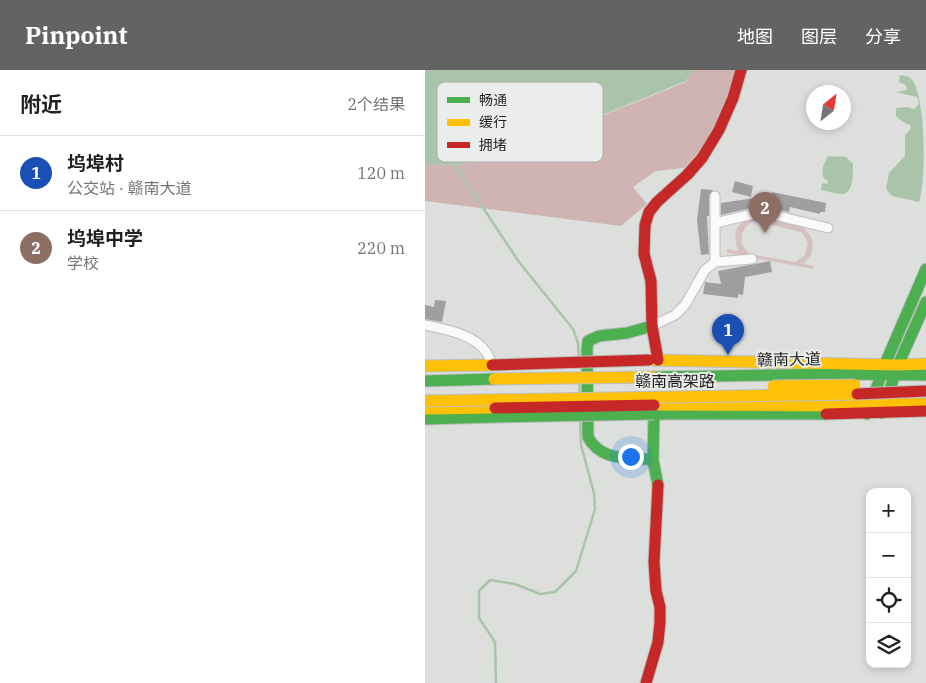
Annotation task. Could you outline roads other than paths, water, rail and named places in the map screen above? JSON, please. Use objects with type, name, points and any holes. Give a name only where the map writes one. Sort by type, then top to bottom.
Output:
[{"type":"main road","points":[[654,360],[651,281],[644,254],[645,225],[649,212],[657,202],[687,175],[702,158],[728,110],[741,70]]},
{"type":"main road","points":[[869,409],[883,370],[926,269]]},
{"type":"main road","points":[[884,408],[895,370],[926,302]]},
{"type":"main road","points":[[652,326],[627,333],[599,336],[589,341],[588,437],[591,445],[604,455],[653,460]]},
{"type":"main road","points":[[425,366],[654,360],[895,370],[926,375]]},
{"type":"main road","points":[[895,370],[926,364]]},
{"type":"main road","name":"赣南大道","points":[[425,381],[833,374],[883,370]]},
{"type":"main road","points":[[832,406],[833,374]]},
{"type":"main road","name":"赣南高架路","points":[[425,392],[926,383]]},
{"type":"main road","name":"赣南高架路","points":[[425,401],[822,396],[926,391]]},
{"type":"main road","points":[[654,410],[869,409],[926,404]]},
{"type":"main road","points":[[425,409],[495,413],[832,406],[869,409]]},
{"type":"main road","points":[[884,408],[926,411]]},
{"type":"main road","points":[[646,683],[658,642],[660,622],[654,562],[658,483],[653,460],[654,410]]},
{"type":"main road","points":[[425,419],[495,413]]},
{"type":"main road","points":[[425,415],[452,418]]},
{"type":"street","points":[[715,196],[715,262]]},
{"type":"street","points":[[715,223],[762,212],[828,228]]},
{"type":"street","points":[[652,326],[675,315],[685,305],[705,270],[715,262],[752,259]]},
{"type":"street","points":[[425,325],[469,336],[491,358],[492,365]]},
{"type":"waterway","points":[[454,164],[519,262],[573,329],[578,343],[579,359]]},
{"type":"waterway","points":[[579,382],[580,394]]},
{"type":"waterway","points":[[496,683],[495,642],[479,618],[479,591],[490,580],[515,584],[540,594],[555,592],[576,571],[595,509],[594,493],[581,445],[580,419]]},
{"type":"place","name":"坞埠中学","points":[[765,233]]},
{"type":"place","name":"坞埠村","points":[[728,355]]}]
